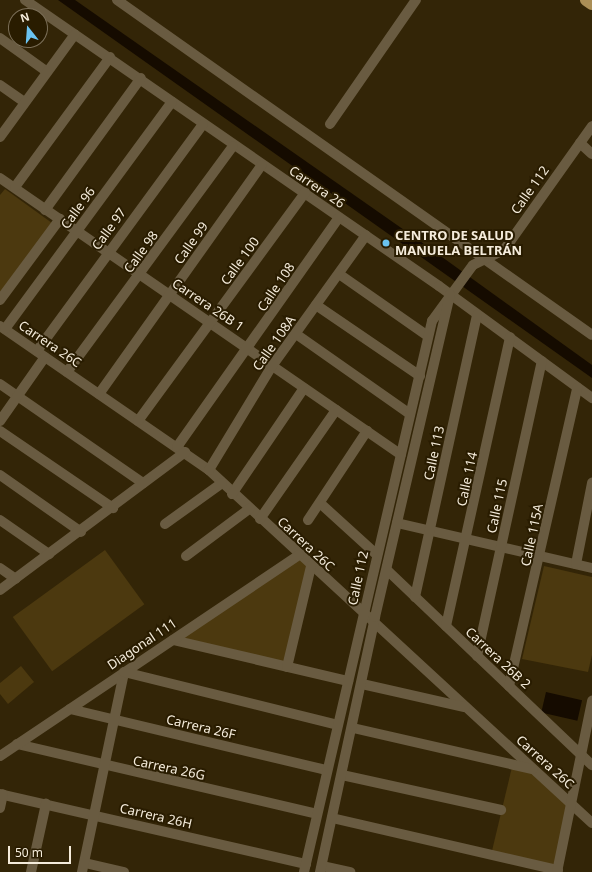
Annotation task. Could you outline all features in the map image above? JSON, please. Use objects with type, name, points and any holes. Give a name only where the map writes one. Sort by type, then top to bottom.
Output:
[{"type":"main road","points":[[586,0],[592,4]]},
{"type":"street","name":"Carrera 26","points":[[26,0],[141,78],[233,146],[452,293],[477,315],[510,337],[592,398]]},
{"type":"street","points":[[117,0],[592,335]]},
{"type":"street","points":[[330,124],[416,0]]},
{"type":"street","points":[[0,136],[46,71],[75,34]]},
{"type":"street","points":[[0,38],[46,71]]},
{"type":"street","points":[[15,187],[110,57]]},
{"type":"street","points":[[45,210],[141,78]]},
{"type":"street","points":[[0,85],[24,102]]},
{"type":"street","name":"Calle 96","points":[[3,328],[78,231],[172,102]]},
{"type":"street","name":"Calle 97","points":[[0,421],[41,354],[108,252],[203,124]]},
{"type":"street","name":"Calle 112","points":[[305,868],[376,554],[420,376],[428,336],[438,309],[473,265],[486,261],[504,250],[592,126]]},
{"type":"street","points":[[580,143],[592,154]]},
{"type":"street","name":"Calle 98","points":[[67,372],[141,274],[233,146]]},
{"type":"street","name":"Calle 99","points":[[99,394],[171,295],[262,165]]},
{"type":"street","name":"Carrera 26B 1","points":[[0,178],[211,322],[401,455]]},
{"type":"street","name":"Calle 100","points":[[138,421],[305,193]]},
{"type":"street","name":"Calle 108","points":[[0,590],[113,508],[181,450],[339,217]]},
{"type":"street","points":[[0,300],[60,219]]},
{"type":"street","name":"Calle 108A","points":[[209,470],[272,366],[366,235]]},
{"type":"street","points":[[339,274],[428,336]]},
{"type":"street","name":"Calle 112","points":[[321,869],[353,728],[373,624],[452,293]]},
{"type":"street","points":[[316,305],[420,376]]},
{"type":"street","name":"Calle 113","points":[[415,597],[431,531],[477,315]]},
{"type":"street","name":"Carrera 26C","points":[[3,328],[209,470],[249,510],[532,770],[573,804],[592,823]]},
{"type":"street","points":[[296,334],[410,414]]},
{"type":"street","name":"Calle 114","points":[[446,626],[468,540],[510,337]]},
{"type":"street","name":"Calle 115","points":[[477,656],[542,361]]},
{"type":"street","points":[[0,384],[143,483]]},
{"type":"street","points":[[232,494],[304,388]]},
{"type":"street","name":"Calle 115A","points":[[509,686],[541,556],[577,388]]},
{"type":"street","points":[[260,519],[336,410]]},
{"type":"street","points":[[0,431],[113,508]]},
{"type":"street","points":[[308,520],[321,504],[367,431]]},
{"type":"street","points":[[0,475],[81,532]]},
{"type":"street","points":[[165,524],[222,483]]},
{"type":"street","points":[[576,564],[592,483]]},
{"type":"street","points":[[321,504],[376,554]]},
{"type":"street","points":[[186,556],[249,510]]},
{"type":"street","points":[[0,520],[49,554]]},
{"type":"street","points":[[397,523],[592,568]]},
{"type":"street","name":"Diagonal 111","points":[[0,756],[299,555]]},
{"type":"street","points":[[288,667],[311,566]]},
{"type":"street","points":[[0,568],[16,579]]},
{"type":"street","name":"Carrera 26B 2","points":[[387,570],[592,765]]},
{"type":"street","points":[[173,640],[348,681]]},
{"type":"street","points":[[124,872],[83,867],[116,721],[124,672],[338,725]]},
{"type":"street","points":[[362,684],[464,707]]},
{"type":"street","points":[[332,818],[558,871],[573,804],[580,754],[592,701]]},
{"type":"street","name":"Carrera 26F","points":[[70,709],[327,770]]},
{"type":"street","points":[[353,728],[532,770]]},
{"type":"street","name":"Carrera 26G","points":[[17,744],[105,767],[317,814]]},
{"type":"street","points":[[342,775],[501,810]]},
{"type":"street","points":[[0,808],[2,794]]},
{"type":"street","name":"Carrera 26H","points":[[2,794],[95,815],[305,868]]},
{"type":"street","points":[[31,872],[46,804]]},
{"type":"street","points":[[321,869],[350,872]]},
{"type":"shaded area","points":[[58,0],[75,0],[417,239],[592,365],[592,378]]},
{"type":"shaded area","points":[[5,189],[52,223],[0,295],[0,195]]},
{"type":"shaded area","points":[[105,550],[144,604],[52,671],[13,617]]},
{"type":"shaded area","points":[[299,555],[311,566],[287,667],[173,640]]},
{"type":"shaded area","points":[[544,566],[592,577],[592,655],[588,672],[522,659]]},
{"type":"shaded area","points":[[21,666],[34,682],[8,704],[0,694],[0,683]]},
{"type":"shaded area","points":[[546,692],[582,700],[577,721],[541,712]]},
{"type":"shaded area","points":[[512,767],[532,769],[573,804],[558,870],[491,855]]},
{"type":"place","name":"CENTRO DE SALUD MANUELA BELTRÁN","points":[[386,243]]}]
